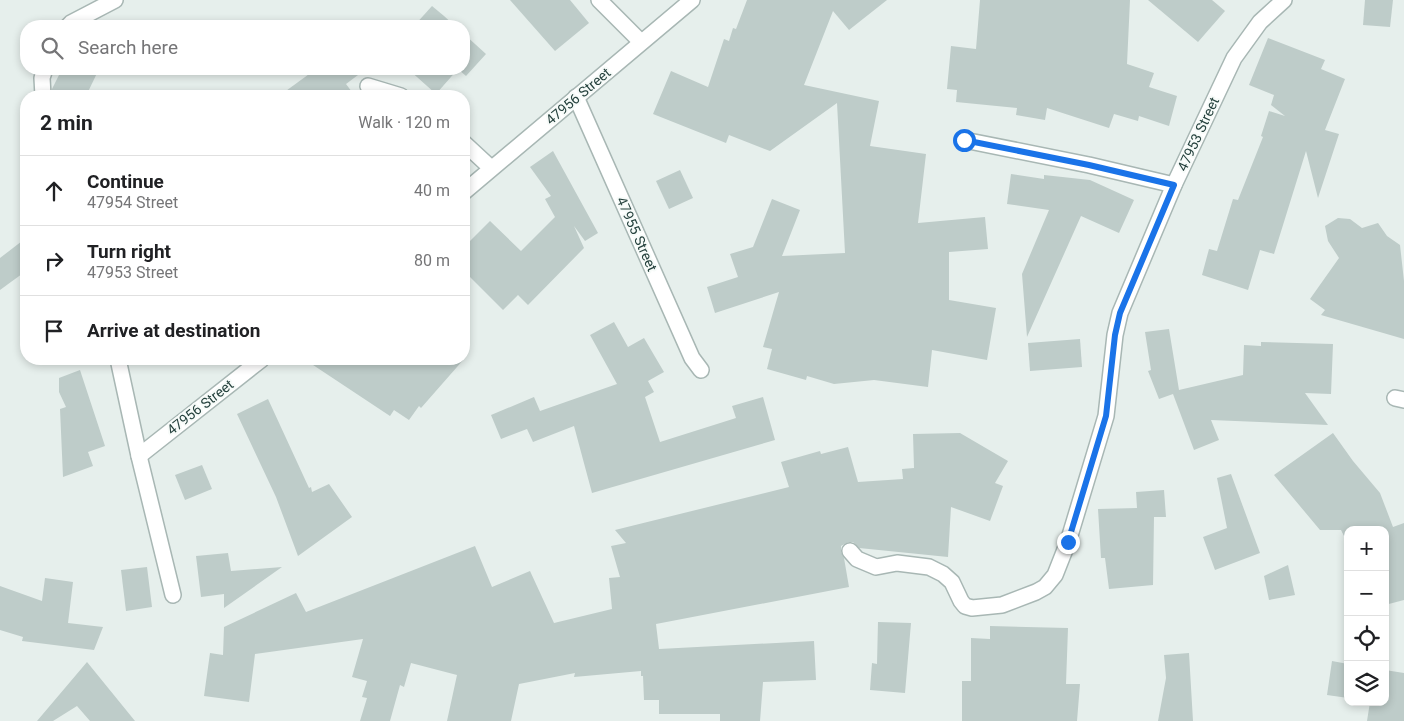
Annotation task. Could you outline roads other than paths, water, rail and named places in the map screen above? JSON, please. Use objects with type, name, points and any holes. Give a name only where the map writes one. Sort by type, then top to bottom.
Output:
[{"type":"street","points":[[77,20],[115,0]]},
{"type":"street","points":[[599,0],[642,42]]},
{"type":"street","name":"47956 Street","points":[[470,187],[692,0]]},
{"type":"street","name":"47953 Street","points":[[850,551],[857,559],[876,567],[897,563],[928,567],[943,574],[952,582],[965,606],[972,608],[1002,605],[1036,592],[1044,587],[1055,575],[1068,542],[1106,416],[1115,335],[1120,313],[1174,185],[1234,58],[1260,22],[1284,0]]},
{"type":"street","points":[[43,75],[43,90]]},
{"type":"street","points":[[368,86],[381,90]]},
{"type":"street","name":"47955 Street","points":[[576,97],[692,358],[701,370]]},
{"type":"street","points":[[964,140],[1089,165],[1174,185]]},
{"type":"street","points":[[470,149],[491,168]]},
{"type":"street","points":[[119,365],[139,456],[173,595]]},
{"type":"street","name":"47956 Street","points":[[139,456],[254,365]]}]
